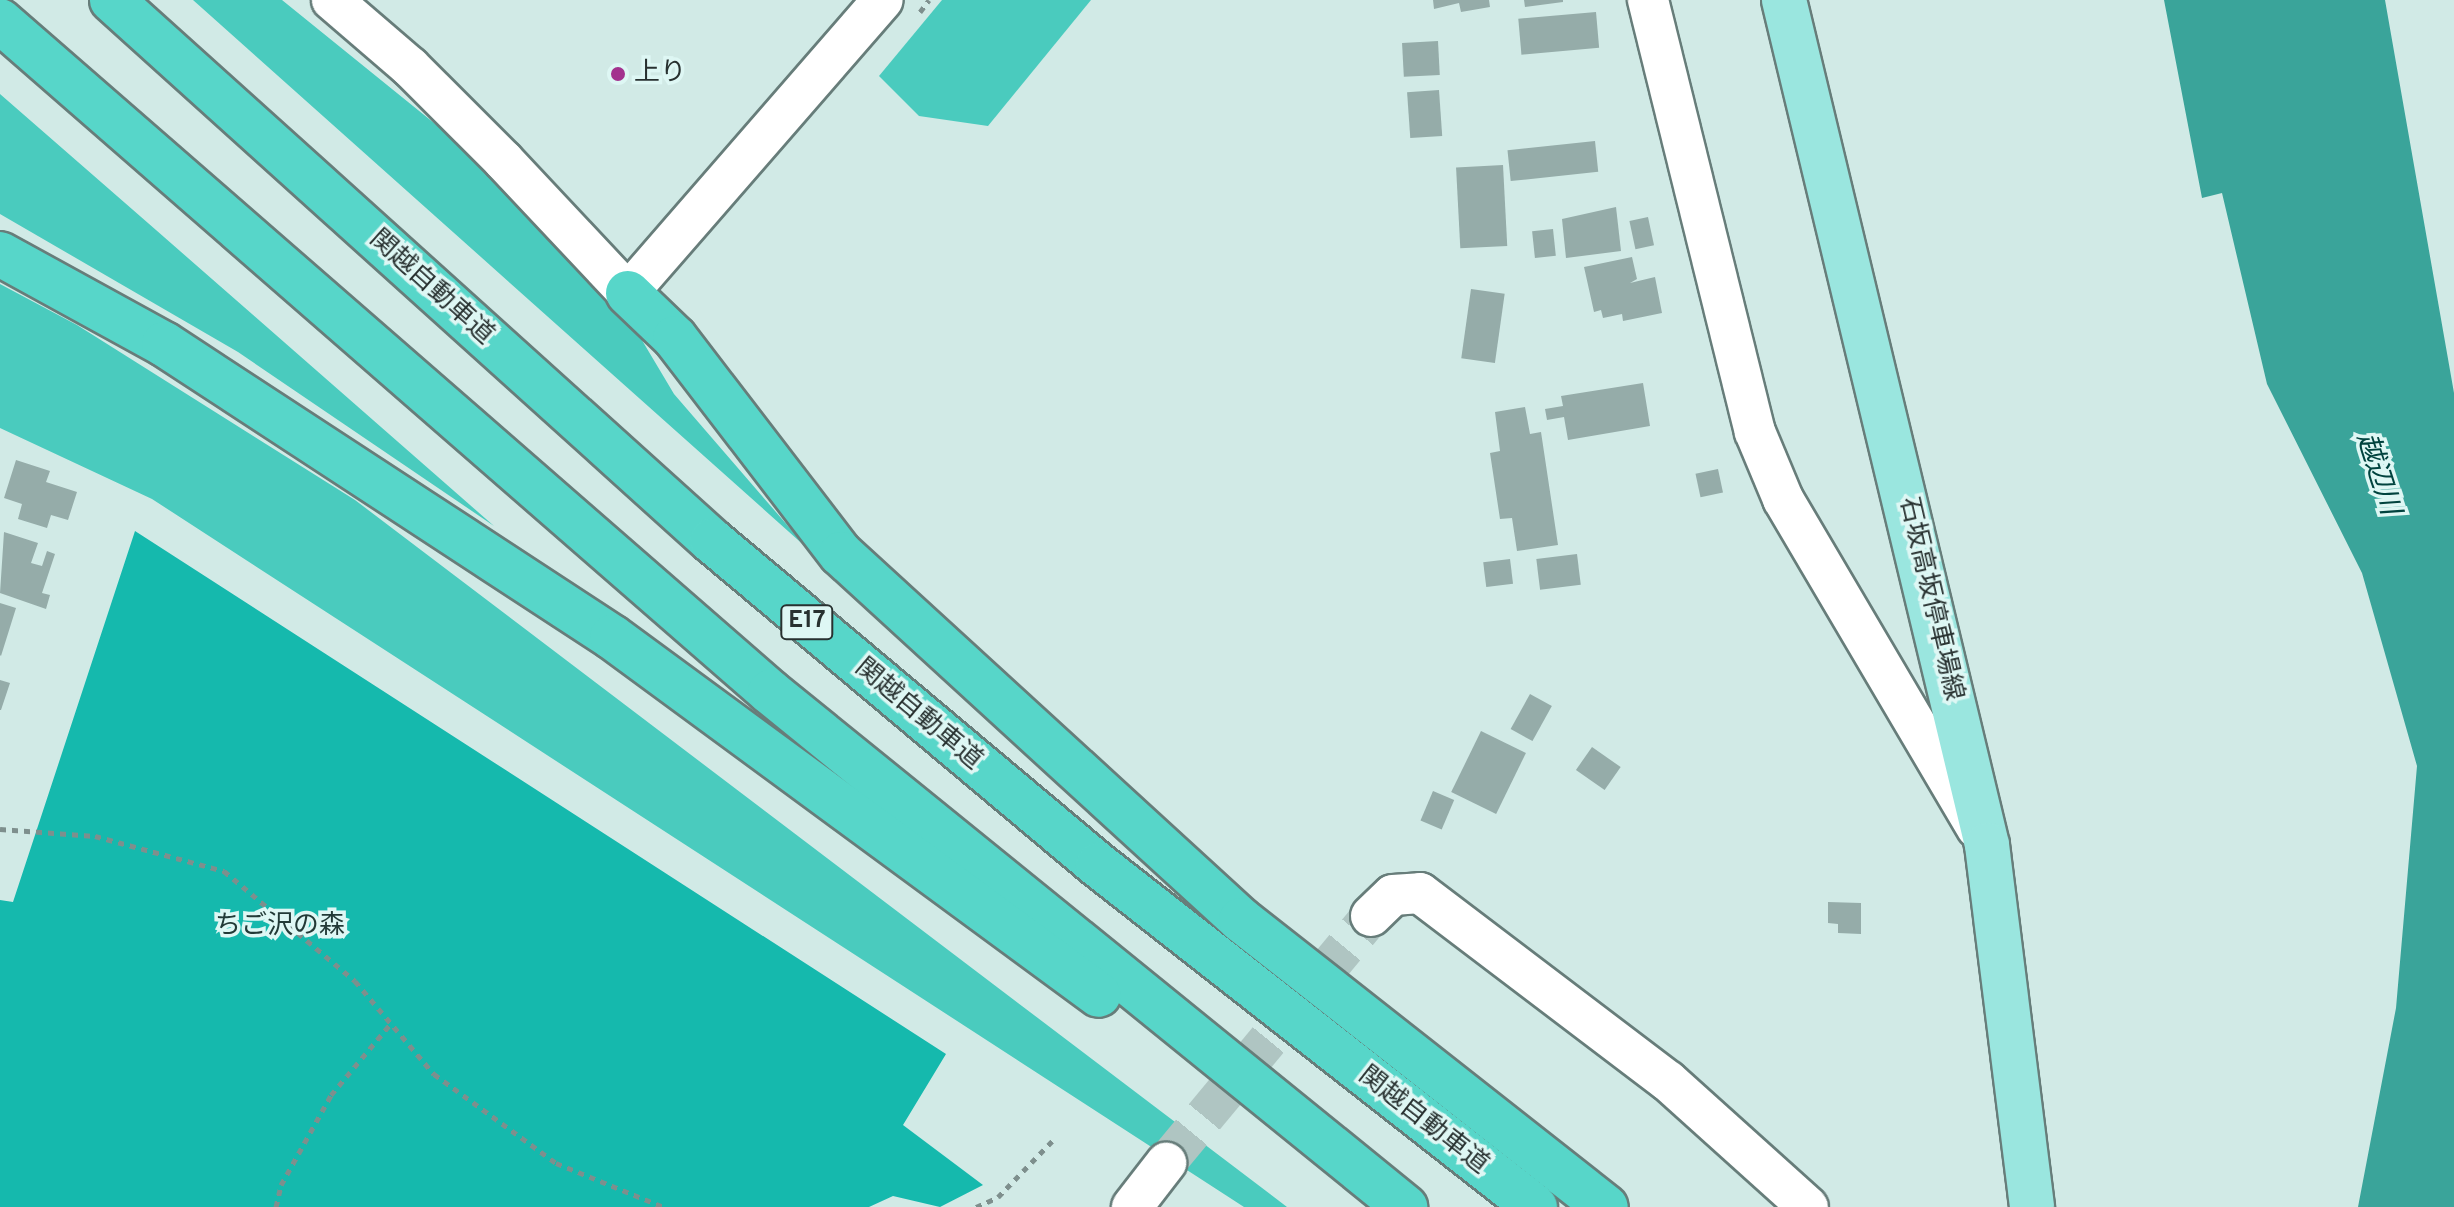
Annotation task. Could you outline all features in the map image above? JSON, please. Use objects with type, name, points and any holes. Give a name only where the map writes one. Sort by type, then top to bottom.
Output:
[{"type":"highway","name":"関越自動車道","points":[[112,0],[805,621],[1098,865],[1535,1207]]},
{"type":"highway","points":[[0,21],[770,692],[1405,1207]]},
{"type":"highway","points":[[0,254],[164,344],[612,637],[1388,1207]]},
{"type":"highway","points":[[628,293],[675,338],[841,554],[1241,920],[1606,1207]]},
{"type":"main road","name":"石坂高坂停車場線","points":[[1784,0],[1987,845],[2032,1207]]},
{"type":"street","points":[[332,0],[493,149],[628,293],[883,0]]},
{"type":"street","points":[[1648,0],[1755,432],[1783,499],[1987,845]]},
{"type":"street","points":[[1371,916],[1393,895],[1420,893],[1668,1081],[1808,1207]]},
{"type":"street","points":[[1132,1207],[1166,1163]]},
{"type":"path","points":[[0,829],[95,836],[224,871],[321,950],[392,1022],[434,1074],[556,1163],[664,1207]]},
{"type":"path","points":[[276,1207],[281,1185],[331,1095],[392,1022]]},
{"type":"path","points":[[976,1207],[998,1197],[1052,1141]]},
{"type":"shaded area","points":[[193,0],[282,0],[533,203],[621,305],[674,394],[807,548]]},
{"type":"shaded area","points":[[942,0],[1091,0],[988,126],[919,116],[879,76]]},
{"type":"shaded area","points":[[0,94],[494,526],[238,352],[0,214]]},
{"type":"shaded area","points":[[0,284],[77,325],[355,500],[1287,1207],[1244,1207],[152,499],[0,428]]},
{"type":"green space","name":"ちご沢の森","points":[[135,531],[946,1054],[903,1125],[983,1185],[940,1207],[893,1196],[869,1207],[0,1207],[0,900],[13,902]]},
{"type":"water","name":"越辺川","points":[[2164,0],[2385,0],[2454,393],[2454,1207],[2358,1207],[2396,1008],[2417,766],[2362,573],[2267,384],[2222,193],[2202,198]]},
{"type":"building","points":[[1433,0],[1489,0],[1490,7],[1461,12],[1459,3],[1434,9]]},
{"type":"building","points":[[1524,0],[1563,0],[1563,2],[1525,7]]},
{"type":"building","points":[[1596,12],[1599,48],[1521,55],[1518,19]]},
{"type":"building","points":[[1438,41],[1440,75],[1404,77],[1402,43]]},
{"type":"building","points":[[1439,90],[1442,136],[1410,138],[1407,92]]},
{"type":"building","points":[[1595,141],[1598,172],[1511,181],[1507,150]]},
{"type":"building","points":[[1503,165],[1507,246],[1460,248],[1456,167]]},
{"type":"building","points":[[1616,207],[1621,251],[1566,258],[1562,219]]},
{"type":"building","points":[[1648,217],[1654,245],[1635,249],[1629,221]]},
{"type":"building","points":[[1553,229],[1556,256],[1535,258],[1532,231]]},
{"type":"building","points":[[1632,257],[1637,279],[1630,283],[1655,277],[1662,313],[1623,321],[1622,314],[1603,318],[1601,310],[1594,312],[1584,267]]},
{"type":"building","points":[[1471,289],[1505,294],[1495,363],[1461,358]]},
{"type":"building","points":[[1643,383],[1650,426],[1568,440],[1564,417],[1547,420],[1545,409],[1563,406],[1561,396]]},
{"type":"building","points":[[1525,407],[1530,434],[1541,432],[1558,545],[1517,551],[1512,518],[1500,519],[1490,453],[1500,451],[1495,412]]},
{"type":"building","points":[[16,460],[50,471],[46,482],[77,492],[68,520],[51,515],[47,528],[18,519],[22,504],[4,498]]},
{"type":"building","points":[[1718,469],[1723,492],[1700,497],[1696,474]]},
{"type":"building","points":[[4,532],[38,543],[31,563],[42,566],[47,551],[55,554],[42,593],[50,595],[46,609],[0,593]]},
{"type":"building","points":[[1577,554],[1581,585],[1540,590],[1536,559]]},
{"type":"building","points":[[1510,559],[1513,584],[1486,587],[1483,562]]},
{"type":"building","points":[[0,603],[16,608],[1,656],[0,655]]},
{"type":"building","points":[[0,680],[10,683],[1,710],[0,710]]},
{"type":"building","points":[[1530,694],[1552,706],[1532,741],[1511,729]]},
{"type":"building","points":[[1481,731],[1526,753],[1496,814],[1451,792]]},
{"type":"building","points":[[1592,747],[1621,767],[1605,790],[1576,770]]},
{"type":"building","points":[[1433,791],[1454,800],[1442,829],[1420,820]]},
{"type":"building","points":[[1828,902],[1861,903],[1861,934],[1838,933],[1838,924],[1828,923]]},
{"type":"tunnel","points":[[1166,1163],[1371,916]]},
{"type":"place","name":"上り","points":[[618,74]]}]
